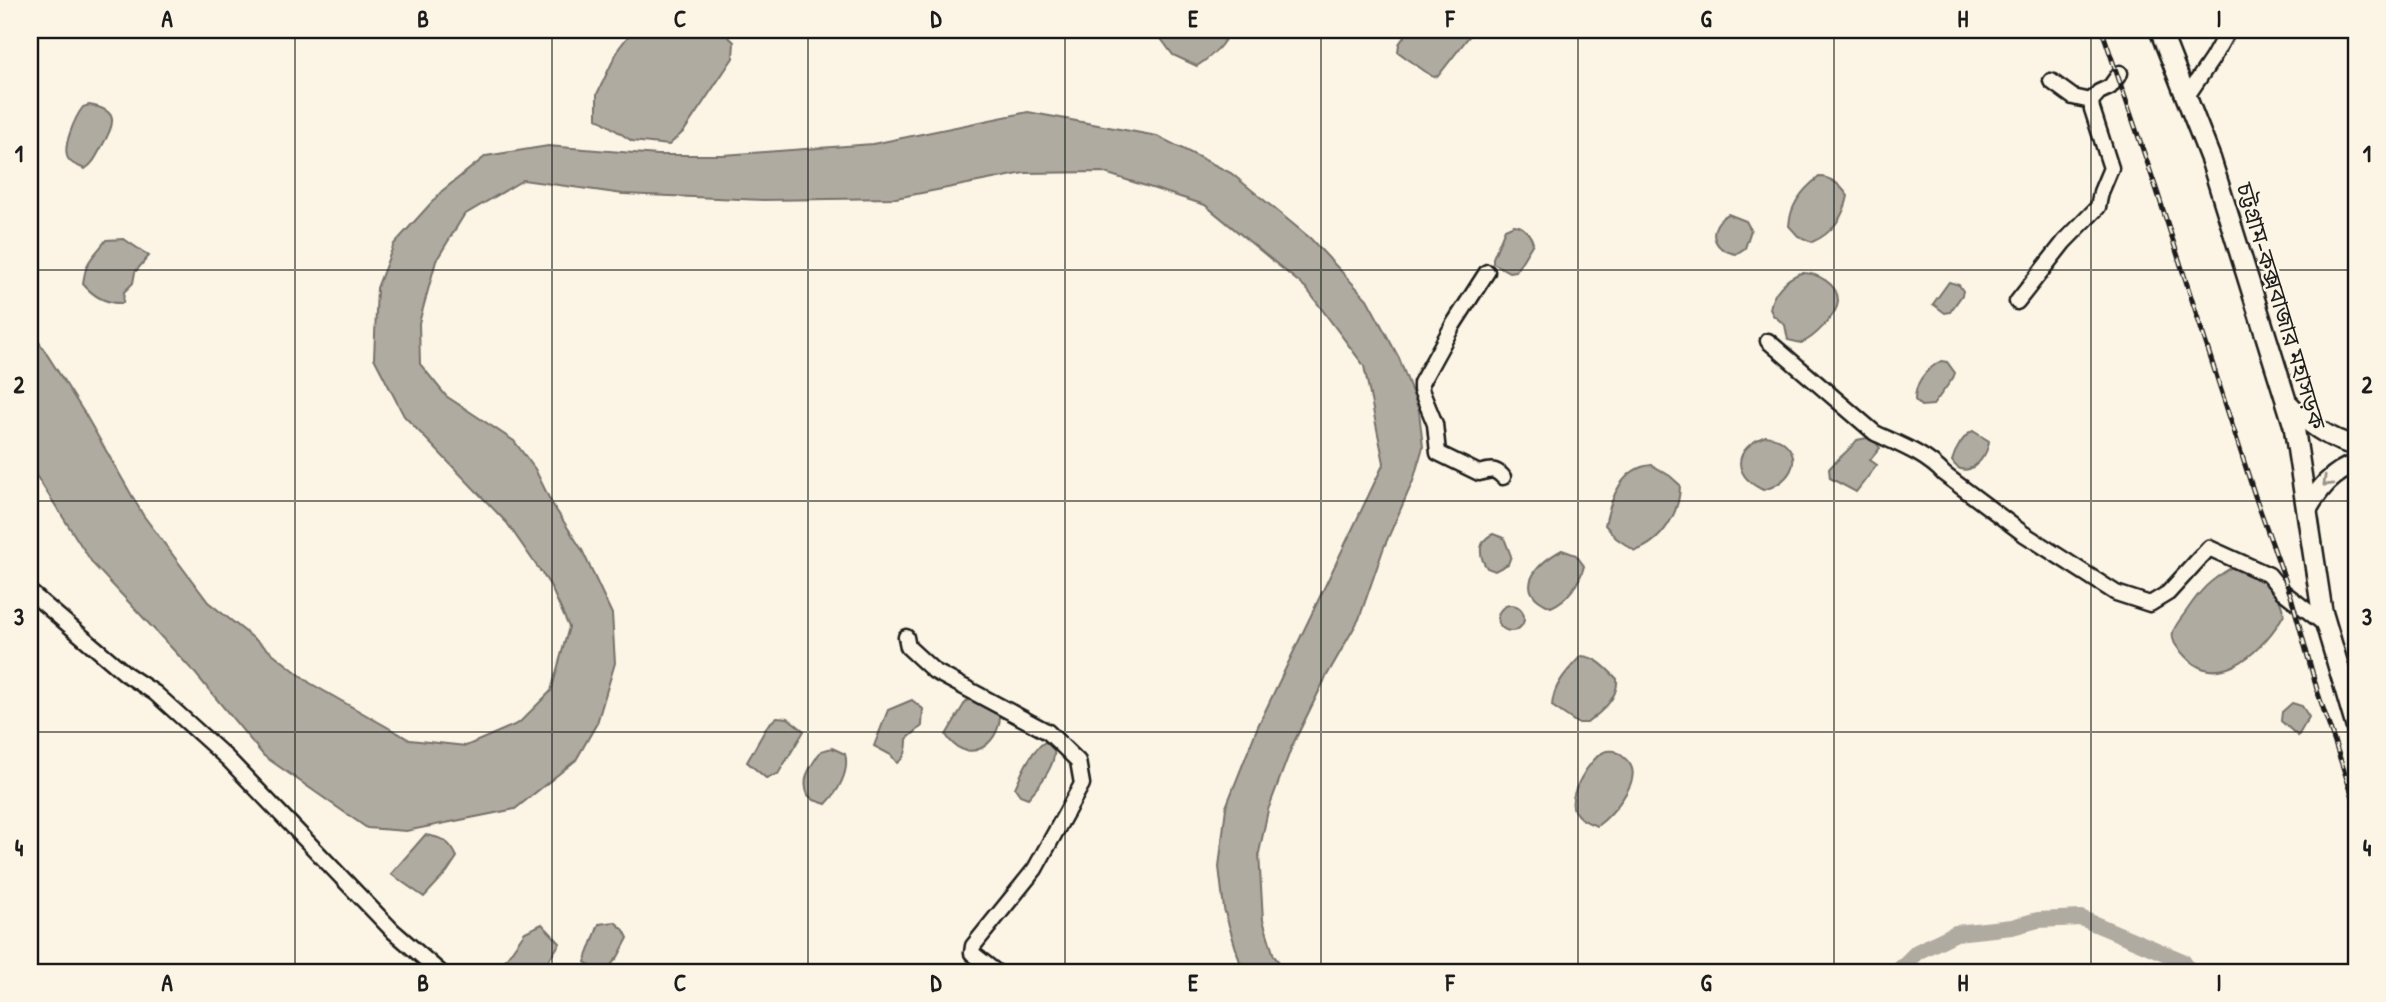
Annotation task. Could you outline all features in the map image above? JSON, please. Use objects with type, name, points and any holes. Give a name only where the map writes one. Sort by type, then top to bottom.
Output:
[{"type":"highway","name":"চট্টগ্রাম-কক্সবাজার মহাসড়ক","points":[[2160,30],[2211,160],[2294,426],[2322,611],[2356,726]]},
{"type":"main road","points":[[2287,402],[2317,430],[2356,446]]},
{"type":"main road","points":[[2307,510],[2320,488],[2347,467],[2356,464]]},
{"type":"street","points":[[2187,96],[2228,30]]},
{"type":"street","points":[[2017,302],[2064,242],[2098,207],[2111,168],[2091,109],[2091,101],[2099,92],[2110,87],[2120,73]]},
{"type":"street","points":[[2051,81],[2073,97],[2091,101]]},
{"type":"street","points":[[1487,271],[1440,347],[1421,383],[1421,390],[1435,424],[1438,453],[1479,473],[1497,471],[1503,477]]},
{"type":"street","points":[[1768,341],[1875,433],[1895,440],[1937,466],[2024,534],[2116,593],[2150,604],[2168,593],[2209,548],[2269,575],[2282,592],[2327,626]]},
{"type":"street","points":[[30,592],[126,674],[155,694],[228,758],[393,931],[440,972]]},
{"type":"street","points":[[906,637],[908,647],[933,671],[1048,732],[1078,761],[1082,784],[1035,869],[973,946],[972,953],[996,972]]},
{"type":"shaded area","points":[[633,30],[721,30],[734,42],[733,58],[684,131],[669,145],[632,141],[597,118],[597,94],[619,48]]},
{"type":"shaded area","points":[[1162,30],[1230,30],[1216,50],[1197,66],[1173,55],[1159,36]]},
{"type":"shaded area","points":[[1409,30],[1474,30],[1438,76],[1433,77],[1398,52],[1399,44]]},
{"type":"shaded area","points":[[89,105],[106,110],[112,119],[112,125],[97,156],[85,169],[71,162],[66,150],[76,118],[83,107]]},
{"type":"shaded area","points":[[1028,112],[1157,136],[1231,173],[1310,238],[1367,299],[1399,358],[1419,411],[1423,447],[1413,481],[1384,547],[1359,619],[1326,677],[1292,746],[1268,810],[1259,853],[1263,920],[1274,956],[1287,972],[1249,972],[1240,962],[1224,909],[1219,867],[1226,807],[1258,726],[1384,463],[1364,366],[1306,288],[1205,205],[1102,172],[1024,173],[896,198],[763,200],[623,194],[523,180],[464,215],[436,261],[419,323],[420,364],[446,396],[514,441],[535,469],[551,502],[582,550],[612,614],[615,663],[597,723],[576,760],[515,809],[406,831],[367,828],[264,756],[195,673],[93,564],[30,466],[30,328],[85,414],[143,515],[208,602],[310,683],[410,740],[466,746],[519,723],[551,691],[569,627],[550,585],[507,523],[404,416],[374,358],[377,288],[394,244],[442,191],[486,156],[548,146],[658,155],[723,155],[873,144]]},
{"type":"shaded area","points":[[1819,177],[1835,182],[1848,196],[1836,224],[1812,242],[1798,236],[1789,226],[1798,198]]},
{"type":"shaded area","points":[[1728,214],[1746,221],[1751,230],[1745,248],[1736,254],[1721,248],[1714,237],[1717,225]]},
{"type":"shaded area","points":[[1514,225],[1526,231],[1533,243],[1516,271],[1509,272],[1493,263],[1493,258],[1505,229]]},
{"type":"shaded area","points":[[124,239],[149,256],[135,272],[133,283],[124,292],[123,303],[111,302],[101,299],[87,289],[83,284],[84,276],[90,260],[106,240]]},
{"type":"shaded area","points":[[1801,273],[1826,280],[1835,290],[1838,302],[1824,326],[1801,343],[1788,340],[1785,325],[1770,309],[1781,287],[1790,278]]},
{"type":"shaded area","points":[[1949,282],[1959,285],[1963,291],[1950,312],[1945,313],[1933,304]]},
{"type":"shaded area","points":[[1941,361],[1947,362],[1955,373],[1953,378],[1933,405],[1921,406],[1915,400],[1919,382],[1930,368]]},
{"type":"shaded area","points":[[1973,431],[1989,441],[1988,448],[1975,466],[1963,470],[1952,461],[1960,444]]},
{"type":"shaded area","points":[[1766,436],[1780,440],[1789,448],[1793,464],[1786,477],[1763,490],[1745,477],[1740,462],[1747,447]]},
{"type":"shaded area","points":[[1867,438],[1880,448],[1870,460],[1877,465],[1856,492],[1830,478],[1829,469],[1857,440]]},
{"type":"shaded area","points":[[1652,465],[1680,485],[1679,496],[1673,516],[1661,534],[1645,547],[1635,551],[1616,538],[1605,525],[1615,495],[1626,478],[1633,471]]},
{"type":"shaded area","points":[[1493,534],[1504,538],[1511,556],[1508,564],[1495,571],[1487,568],[1481,553],[1484,540]]},
{"type":"shaded area","points":[[1562,550],[1576,555],[1584,566],[1572,590],[1563,600],[1551,607],[1539,601],[1530,586],[1537,570]]},
{"type":"shaded area","points":[[2234,566],[2265,575],[2278,595],[2284,614],[2254,652],[2227,668],[2212,670],[2198,666],[2184,655],[2173,639],[2173,632],[2201,592]]},
{"type":"shaded area","points":[[1511,605],[1520,609],[1524,618],[1520,627],[1511,631],[1502,627],[1498,618],[1502,609]]},
{"type":"shaded area","points":[[1581,656],[1596,661],[1617,679],[1612,698],[1587,723],[1577,723],[1552,706],[1558,685]]},
{"type":"shaded area","points":[[973,699],[992,708],[1000,716],[994,736],[980,749],[971,751],[954,744],[946,735],[966,701]]},
{"type":"shaded area","points":[[912,700],[923,709],[922,726],[907,739],[905,752],[897,763],[891,755],[874,746],[888,710]]},
{"type":"shaded area","points":[[2292,703],[2302,706],[2309,717],[2298,736],[2281,721],[2282,712]]},
{"type":"shaded area","points":[[777,717],[788,718],[804,731],[778,774],[766,778],[747,762],[768,725]]},
{"type":"shaded area","points":[[1048,741],[1053,743],[1054,757],[1048,772],[1028,798],[1020,795],[1015,788],[1024,768],[1037,748]]},
{"type":"shaded area","points":[[832,748],[845,754],[846,767],[839,787],[826,804],[808,795],[805,783],[808,772],[821,751]]},
{"type":"shaded area","points":[[1605,751],[1615,751],[1630,764],[1633,773],[1623,799],[1597,826],[1576,813],[1574,796],[1581,778],[1592,762]]},
{"type":"shaded area","points":[[425,835],[444,841],[457,857],[424,897],[391,874]]},
{"type":"shaded area","points":[[615,922],[628,938],[618,957],[605,972],[598,971],[585,962],[599,924]]},
{"type":"shaded area","points":[[542,924],[560,943],[541,972],[520,972],[504,962],[525,932]]},
{"type":"waterway","points":[[1897,972],[1917,952],[1956,933],[2012,927],[2038,920],[2081,918],[2183,961],[2190,972]]},
{"type":"railway","points":[[2102,30],[2255,496],[2291,596],[2318,693],[2356,806]]}]
